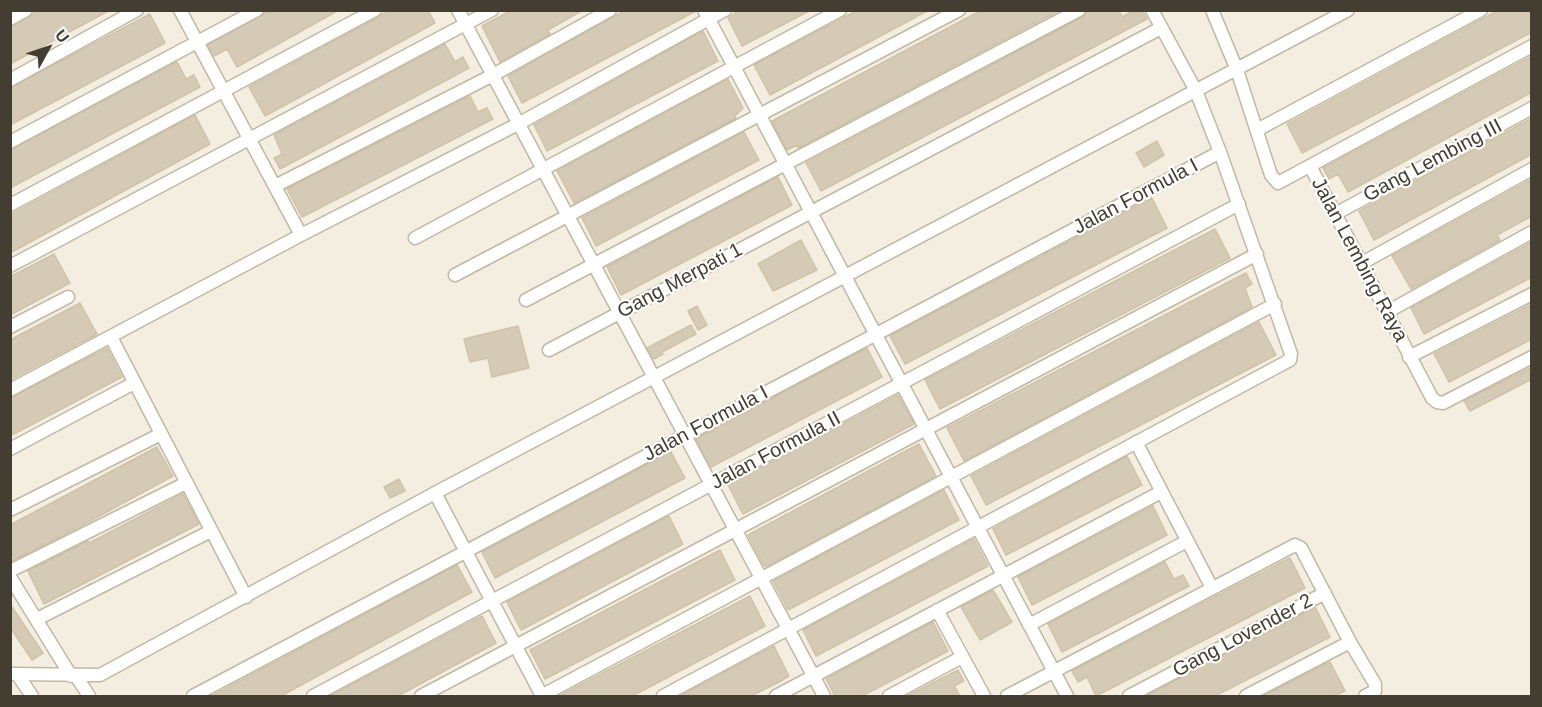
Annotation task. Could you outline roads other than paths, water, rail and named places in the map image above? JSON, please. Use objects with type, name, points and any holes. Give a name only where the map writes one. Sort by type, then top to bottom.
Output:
[{"type":"street","points":[[10,19],[26,10]]},
{"type":"street","points":[[10,80],[137,10]]},
{"type":"street","points":[[180,10],[301,235]]},
{"type":"street","points":[[10,142],[257,10]]},
{"type":"street","points":[[10,205],[375,10]]},
{"type":"street","points":[[458,10],[824,696]]},
{"type":"street","points":[[10,266],[492,10]]},
{"type":"street","points":[[275,186],[493,75],[609,10]]},
{"type":"street","points":[[10,390],[301,235],[518,124],[707,15],[725,10]]},
{"type":"street","points":[[415,238],[840,10]]},
{"type":"street","points":[[455,275],[959,10]]},
{"type":"street","points":[[526,300],[1078,10]]},
{"type":"street","points":[[663,696],[1290,360],[1291,354],[1275,304],[1220,152],[1201,89],[1161,28],[1152,10]]},
{"type":"street","points":[[14,674],[100,675],[435,493],[1348,10]]},
{"type":"street","points":[[1257,130],[1481,10]]},
{"type":"street","name":"Jalan Lembing Raya","points":[[1217,12],[1275,182],[1280,183],[1310,166],[1432,398],[1443,403],[1532,357]]},
{"type":"street","points":[[707,15],[1067,696]]},
{"type":"street","name":"Gang Merpati 1","points":[[549,350],[1161,28]]},
{"type":"street","points":[[1310,166],[1532,46]]},
{"type":"street","name":"Gang Lembing III","points":[[1335,214],[1532,108]]},
{"type":"street","name":"Jalan Formula I","points":[[193,696],[1220,152]]},
{"type":"street","points":[[1362,263],[1532,169]]},
{"type":"street","name":"Jalan Formula II","points":[[313,696],[1239,204]]},
{"type":"street","points":[[1387,312],[1532,232]]},
{"type":"street","points":[[421,696],[927,431],[1257,254]]},
{"type":"street","points":[[1409,357],[1532,294]]},
{"type":"street","points":[[10,327],[68,297]]},
{"type":"street","points":[[435,493],[542,696],[1275,304]]},
{"type":"street","points":[[111,337],[246,597]]},
{"type":"street","points":[[10,448],[134,383]]},
{"type":"street","points":[[10,510],[161,434]]},
{"type":"street","points":[[1136,442],[1212,588]]},
{"type":"street","points":[[10,571],[186,483]]},
{"type":"street","points":[[776,696],[1161,492]]},
{"type":"street","points":[[37,619],[211,531]]},
{"type":"street","points":[[1029,625],[1187,541]]},
{"type":"street","points":[[1007,696],[1055,673],[1295,545],[1301,548],[1350,642],[1375,684],[1375,691],[1365,696]]},
{"type":"street","points":[[10,577],[89,696]]},
{"type":"street","name":"Gang Lovender 2","points":[[1130,696],[1325,593]]},
{"type":"street","points":[[937,610],[984,696]]},
{"type":"street","points":[[1246,696],[1350,642]]},
{"type":"street","points":[[889,696],[962,657]]},
{"type":"street","points":[[14,674],[32,696]]}]
